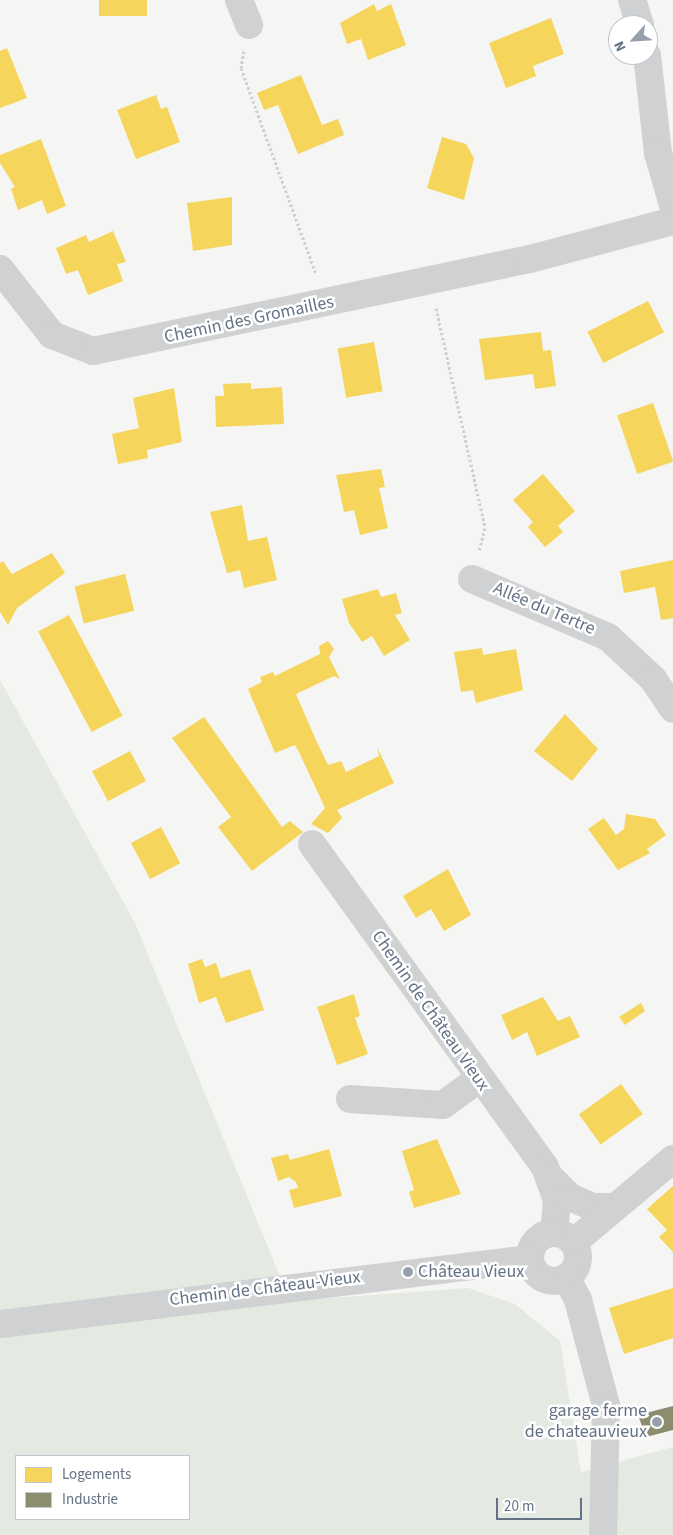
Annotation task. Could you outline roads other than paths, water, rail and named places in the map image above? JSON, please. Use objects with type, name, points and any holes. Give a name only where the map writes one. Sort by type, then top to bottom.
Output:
[{"type":"street","points":[[239,0],[249,25]]},
{"type":"street","points":[[632,0],[637,15]]},
{"type":"street","points":[[648,65],[658,153],[673,205]]},
{"type":"street","name":"Chemin des Gromailles","points":[[0,269],[52,336],[93,351],[530,259],[673,221]]},
{"type":"street","name":"Allée du Tertre","points":[[472,579],[608,637],[653,679],[673,709]]},
{"type":"street","name":"Chemin de Château Vieux","points":[[312,844],[477,1080],[550,1177],[570,1197],[592,1207],[613,1207]]},
{"type":"street","points":[[350,1099],[443,1105],[477,1080]]},
{"type":"street","points":[[567,1279],[542,1279],[530,1259],[536,1240],[564,1238],[613,1207],[673,1159]]},
{"type":"street","name":"Chemin de Château Vieux","points":[[550,1177],[557,1200],[564,1238]]},
{"type":"street","points":[[564,1238],[578,1262],[567,1279]]},
{"type":"street","name":"Chemin de Château-Vieux","points":[[0,1324],[530,1259]]},
{"type":"street","points":[[567,1279],[578,1300],[606,1405],[603,1535]]},
{"type":"place","name":"Château Vieux","points":[[408,1272]]},
{"type":"place","name":"garage ferme de chateauvieux","points":[[657,1422]]}]
